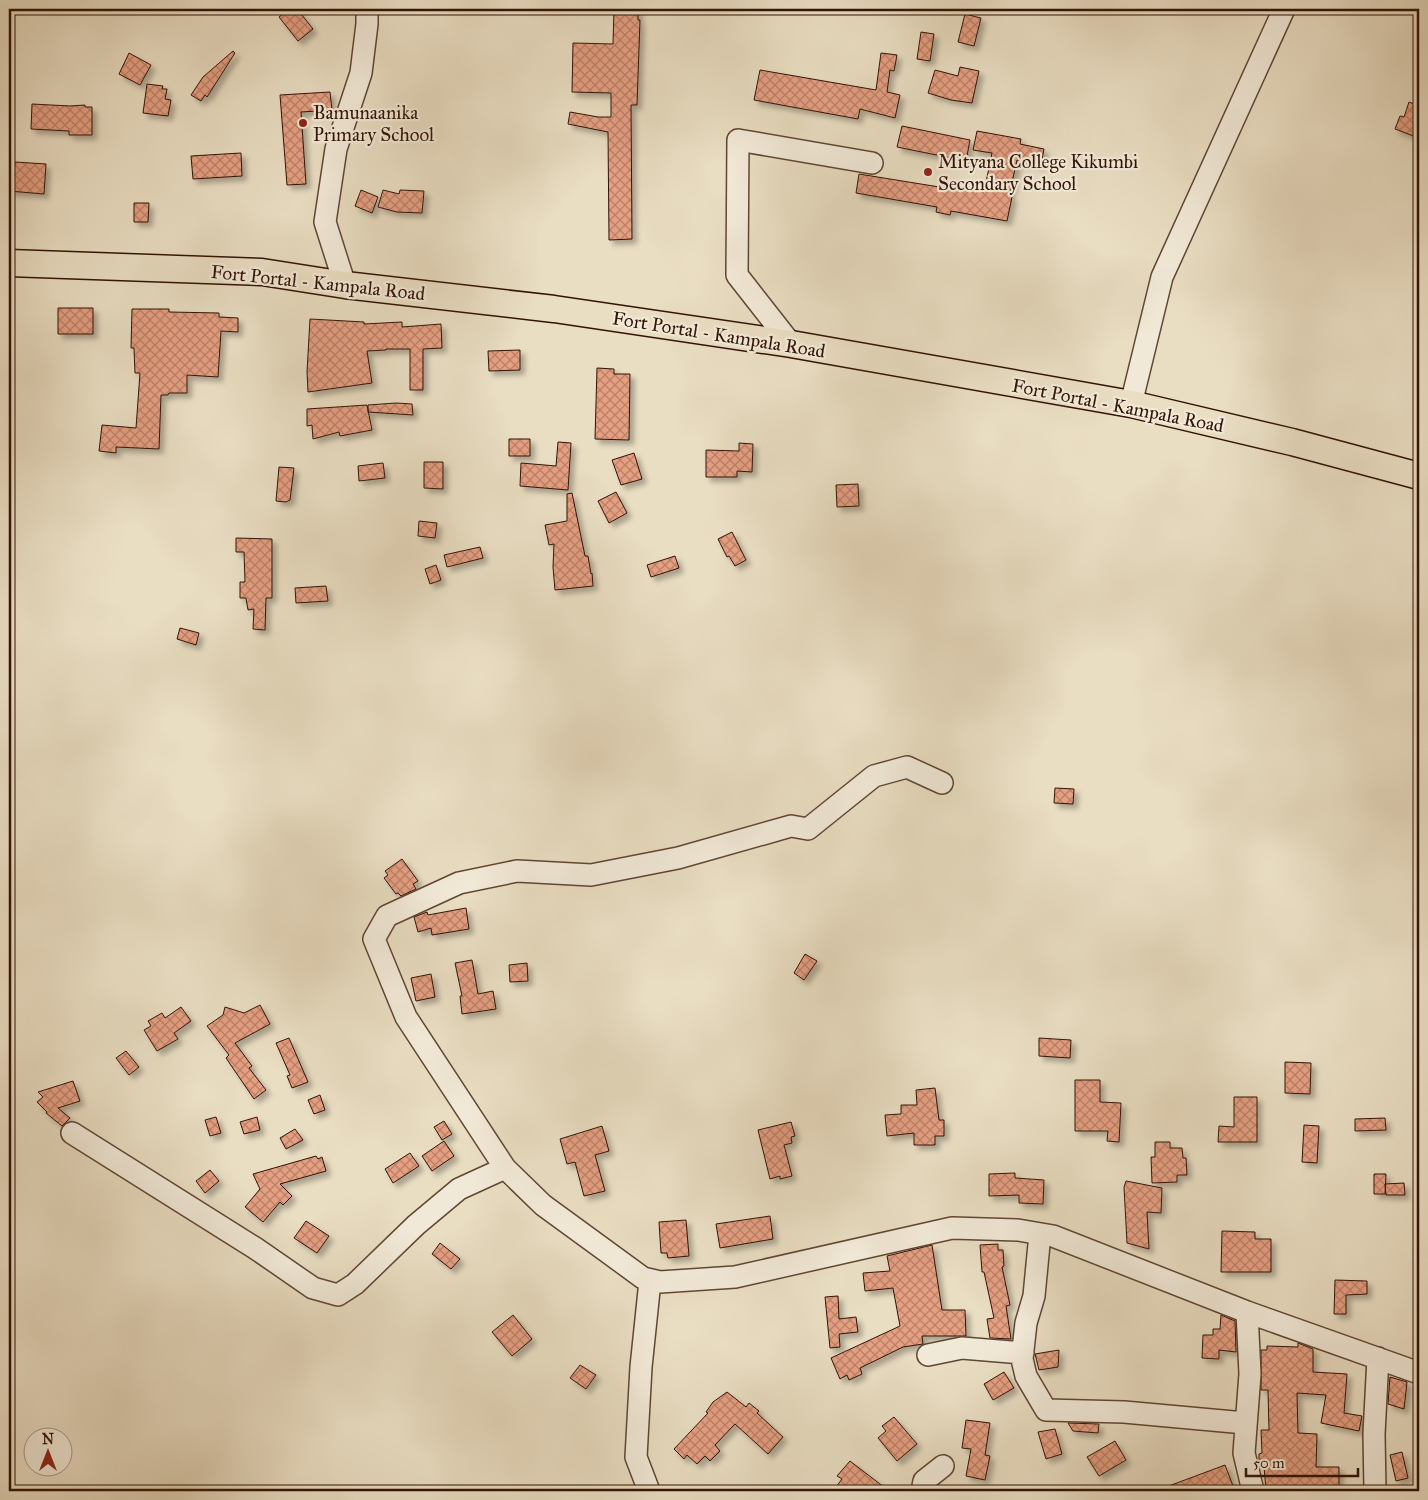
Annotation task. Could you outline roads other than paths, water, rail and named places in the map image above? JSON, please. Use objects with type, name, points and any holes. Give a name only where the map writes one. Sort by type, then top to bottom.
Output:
[{"type":"main road","name":"Fort Portal - Kampala Road","points":[[9,263],[262,272],[344,285],[554,309],[791,344],[1132,404],[1292,442],[1419,476]]},
{"type":"street","points":[[344,285],[325,222],[336,149],[361,72],[367,9]]},
{"type":"street","points":[[1132,404],[1162,277],[1284,9]]},
{"type":"street","points":[[791,344],[736,275],[738,140],[872,163]]},
{"type":"street","points":[[942,783],[907,766],[874,776],[808,829],[791,826],[678,858],[591,875],[517,871],[459,883],[387,916],[374,939],[406,1017],[505,1168],[543,1205],[620,1262],[650,1281],[692,1281],[735,1277],[952,1228],[1018,1230],[1053,1236],[1247,1312],[1419,1373]]},
{"type":"street","points":[[72,1133],[255,1248],[314,1288],[338,1295],[355,1284],[416,1225],[459,1189],[505,1168]]},
{"type":"street","points":[[1040,1234],[1034,1296],[1026,1323],[1022,1359],[1026,1376],[1046,1410],[1124,1412],[1245,1423]]},
{"type":"street","points":[[649,1491],[636,1457],[641,1367],[650,1281]]},
{"type":"street","points":[[1247,1312],[1250,1374],[1244,1453],[1253,1491]]},
{"type":"street","points":[[928,1355],[962,1348],[1023,1353]]},
{"type":"street","points":[[1375,1491],[1374,1434],[1378,1358]]},
{"type":"street","points":[[922,1491],[924,1482],[943,1466]]},
{"type":"place","name":"Bamunaanika Primary School","points":[[303,123]]},
{"type":"place","name":"Mityana College Kikumbi Secondary School","points":[[928,172]]}]
